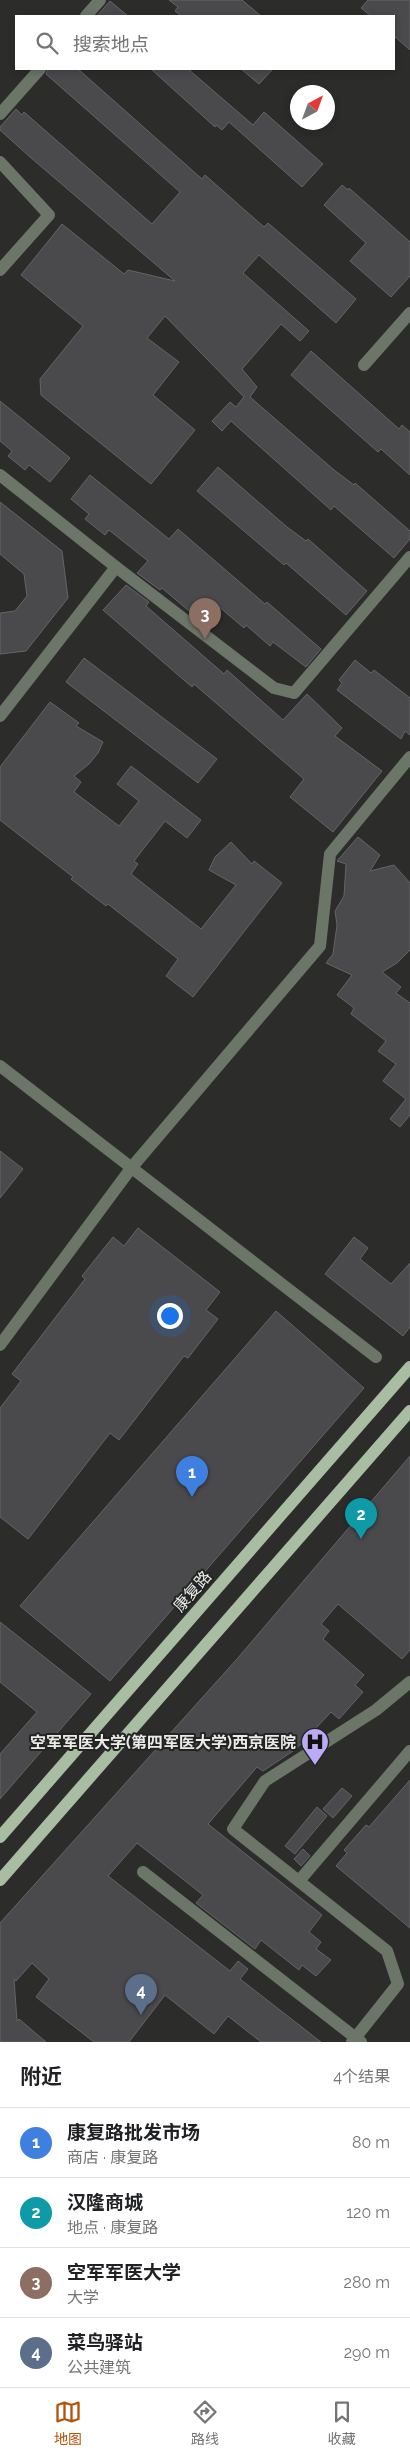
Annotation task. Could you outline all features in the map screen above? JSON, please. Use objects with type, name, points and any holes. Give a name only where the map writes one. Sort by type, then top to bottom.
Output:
[{"type":"main road","name":"康复路","points":[[0,1837],[410,1366]]},
{"type":"main road","points":[[0,1880],[410,1411]]},
{"type":"street","points":[[87,15],[100,0]]},
{"type":"street","points":[[0,114],[39,70]]},
{"type":"street","points":[[0,162],[49,214],[0,270]]},
{"type":"street","points":[[364,365],[410,313]]},
{"type":"street","points":[[0,475],[274,688],[294,693],[410,557]]},
{"type":"street","points":[[0,716],[116,567]]},
{"type":"street","points":[[0,1345],[132,1167],[320,946],[330,854],[410,756]]},
{"type":"street","points":[[0,1066],[376,1357]]},
{"type":"street","points":[[143,1872],[356,2041],[398,1984],[387,1951],[233,1829],[265,1781],[376,1710],[410,1682]]},
{"type":"street","points":[[299,1881],[410,1750]]},
{"type":"building","points":[[169,0],[242,0],[260,15],[180,15],[175,11],[178,7]]},
{"type":"building","points":[[368,0],[410,0],[410,50],[395,37],[395,15],[370,15],[361,8]]},
{"type":"building","points":[[110,1],[127,15],[98,15]]},
{"type":"building","points":[[48,70],[79,70],[202,179],[205,175],[264,227],[268,223],[356,299],[336,323],[259,255],[243,273],[309,331],[300,341],[281,324],[242,369],[257,387],[250,397],[334,470],[354,485],[355,483],[410,531],[410,539],[394,558],[334,506],[331,510],[231,421],[222,431],[212,421],[230,402],[236,407],[244,397],[165,316],[147,338],[179,362],[153,395],[195,430],[151,484],[41,395],[40,379],[83,326],[21,275],[62,224],[124,274],[128,270],[175,281],[30,157],[0,130],[0,127],[16,109],[22,115],[24,112],[152,224],[180,192],[46,74]]},
{"type":"building","points":[[152,70],[189,70],[253,125],[264,112],[323,164],[302,187],[229,122],[222,130],[216,125],[215,127]]},
{"type":"building","points":[[242,70],[272,70],[259,84]]},
{"type":"building","points":[[342,185],[348,190],[349,188],[410,242],[410,276],[391,297],[350,261],[366,243],[324,205]]},
{"type":"building","points":[[311,351],[399,429],[402,425],[410,432],[410,475],[381,449],[378,452],[291,375]]},
{"type":"building","points":[[0,401],[70,458],[50,482],[29,465],[25,470],[8,456],[12,451],[0,441]]},
{"type":"building","points":[[218,467],[287,527],[306,541],[308,539],[367,591],[346,615],[286,563],[284,565],[197,491]]},
{"type":"building","points":[[90,475],[169,539],[178,529],[265,604],[267,602],[321,649],[306,667],[273,642],[270,646],[246,625],[244,628],[217,605],[202,622],[162,588],[160,590],[137,573],[148,561],[109,530],[105,535],[85,519],[89,514],[71,499]]},
{"type":"building","points":[[0,502],[62,551],[68,598],[26,651],[0,654],[0,613],[15,611],[27,596],[24,574],[0,554]]},
{"type":"building","points":[[126,585],[149,602],[146,606],[224,674],[227,670],[283,720],[307,694],[342,728],[335,736],[382,771],[333,832],[290,797],[304,779],[194,684],[192,687],[103,610]]},
{"type":"building","points":[[84,658],[217,759],[198,783],[66,682]]},
{"type":"building","points":[[355,660],[371,673],[374,670],[410,698],[410,735],[405,731],[401,739],[337,690],[342,683],[339,680]]},
{"type":"building","points":[[50,702],[79,723],[76,726],[103,742],[98,753],[89,764],[74,776],[81,782],[74,792],[119,826],[139,801],[117,784],[131,766],[201,820],[187,838],[165,821],[134,861],[138,864],[131,874],[201,929],[236,885],[209,870],[215,857],[231,842],[252,864],[254,861],[282,883],[193,997],[166,976],[178,959],[108,904],[106,906],[71,879],[73,877],[0,820],[0,767]]},
{"type":"building","points":[[358,837],[380,855],[370,871],[394,865],[410,883],[410,950],[397,963],[382,972],[401,987],[396,993],[410,1003],[410,1115],[400,1127],[390,1119],[406,1099],[383,1081],[396,1064],[378,1051],[386,1041],[351,1014],[354,1008],[337,995],[352,975],[326,963],[333,954],[337,925],[335,911],[344,896],[346,864],[337,861]]},
{"type":"building","points":[[0,1151],[23,1169],[0,1198]]},
{"type":"building","points":[[138,1228],[220,1292],[206,1310],[218,1319],[188,1358],[184,1356],[119,1440],[110,1433],[28,1539],[0,1517],[0,1408],[21,1381],[12,1374],[85,1279],[82,1276],[113,1237],[124,1246]]},
{"type":"building","points":[[354,1237],[368,1248],[360,1259],[391,1284],[410,1263],[410,1327],[403,1336],[325,1274]]},
{"type":"building","points":[[276,1311],[364,1388],[110,1681],[20,1606]]},
{"type":"building","points":[[410,1456],[410,1650],[402,1659],[338,1604],[321,1624],[329,1631],[323,1639],[364,1675],[355,1685],[363,1692],[339,1719],[331,1712],[296,1749],[263,1771],[257,1767],[208,1824],[322,1915],[309,1932],[321,1942],[316,1949],[331,1960],[316,1976],[302,1965],[299,1970],[261,1940],[255,1949],[196,1903],[203,1895],[137,1843],[108,1876],[230,1971],[238,1961],[248,1969],[240,1979],[321,2042],[261,2042],[228,2016],[214,2034],[165,1995],[129,2042],[94,2042],[36,1997],[49,1979],[32,1963],[16,1981],[14,1979],[17,2021],[19,2019],[46,2042],[0,2042],[0,1923],[237,1659]]},
{"type":"building","points":[[0,1622],[91,1694],[0,1799],[0,1754],[37,1712],[0,1682]]},
{"type":"building","points":[[410,1780],[410,1928],[336,1866],[347,1853],[344,1850],[366,1825],[369,1827]]},
{"type":"building","points":[[342,1788],[352,1796],[333,1818],[323,1809]]},
{"type":"building","points":[[317,1807],[327,1816],[295,1854],[285,1846]]},
{"type":"building","points":[[303,1849],[310,1856],[301,1866],[294,1859]]},
{"type":"place","name":"空军军医大学","points":[[205,639]]},
{"type":"place","name":"康复路批发市场","points":[[192,1497]]},
{"type":"place","name":"汉隆商城","points":[[361,1539]]},
{"type":"place","name":"空军军医大学(第四军医大学)西京医院","points":[[315,1766]]},
{"type":"place","name":"菜鸟驿站","points":[[141,2015]]}]
